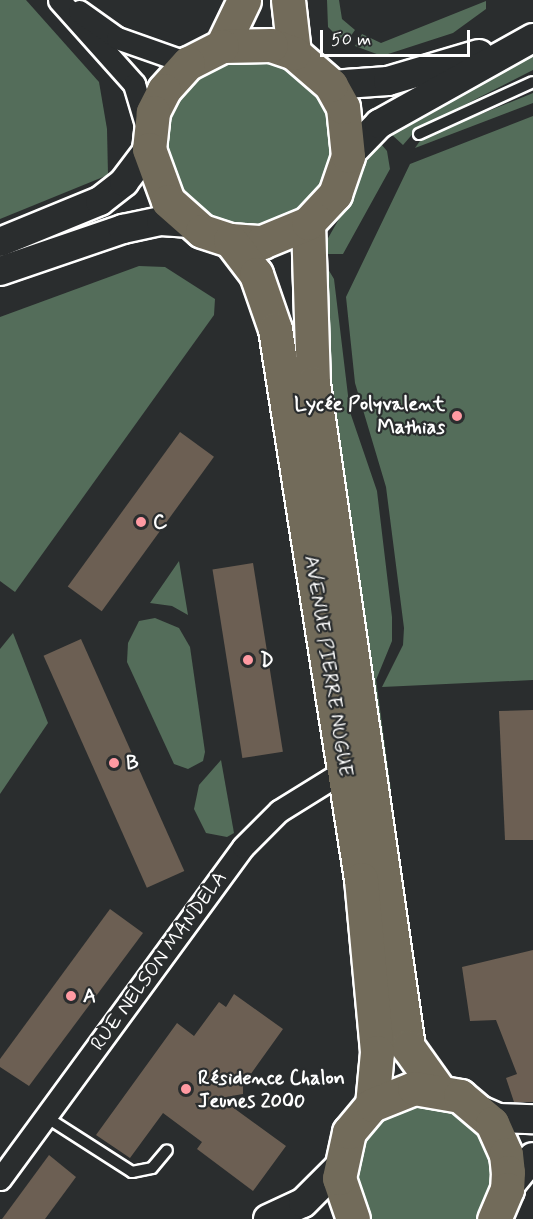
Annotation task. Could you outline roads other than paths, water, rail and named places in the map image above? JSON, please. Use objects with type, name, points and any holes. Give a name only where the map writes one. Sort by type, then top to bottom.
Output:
[{"type":"main road","points":[[222,46],[244,0]]},
{"type":"main road","points":[[288,0],[294,53]]},
{"type":"main road","points":[[331,85],[388,81],[533,38]]},
{"type":"main road","points":[[348,156],[379,124],[533,38]]},
{"type":"main road","name":"AVENUE PIERRE NUGUE","points":[[254,43],[294,53],[331,85],[343,107],[348,156],[335,194],[308,223],[262,242],[230,240],[190,223],[159,185],[149,142],[164,90],[188,63],[222,46],[254,43]]},
{"type":"main road","points":[[0,242],[100,201],[130,176],[149,142]]},
{"type":"main road","points":[[0,271],[123,229],[161,220],[190,223]]},
{"type":"main road","name":"AVENUE PIERRE NUGUE","points":[[308,223],[313,383],[408,1047],[438,1089]]},
{"type":"main road","name":"AVENUE PIERRE NUGUE","points":[[230,240],[256,274],[275,329],[345,770],[372,968],[377,1052],[372,1105]]},
{"type":"main road","points":[[352,1219],[342,1198],[339,1167],[349,1131],[372,1105],[403,1091],[438,1089],[498,1118],[533,1119]]},
{"type":"main road","points":[[480,1110],[501,1138],[507,1189]]},
{"type":"main road","points":[[494,1219],[507,1189],[533,1157]]},
{"type":"main road","points":[[268,1219],[303,1203],[339,1167]]},
{"type":"street","name":"AVENUE PIERRE NUGUE","points":[[59,0],[134,84],[149,142]]},
{"type":"street","points":[[66,0],[117,38],[188,63]]},
{"type":"street","name":"RUE NELSON MANDELA","points":[[0,1179],[243,847],[279,811],[345,770]]},
{"type":"lane","points":[[418,134],[533,82]]},
{"type":"lane","points":[[46,1117],[132,1172],[152,1168],[167,1150]]},
{"type":"place","name":"Lycée Polyvalent Mathias","points":[[457,416]]},
{"type":"place","name":"C","points":[[141,522]]},
{"type":"place","name":"D","points":[[248,660]]},
{"type":"place","name":"B","points":[[114,763]]},
{"type":"place","name":"A","points":[[71,996]]},
{"type":"place","name":"Résidence Chalon Jeunes 2000","points":[[186,1089]]}]
